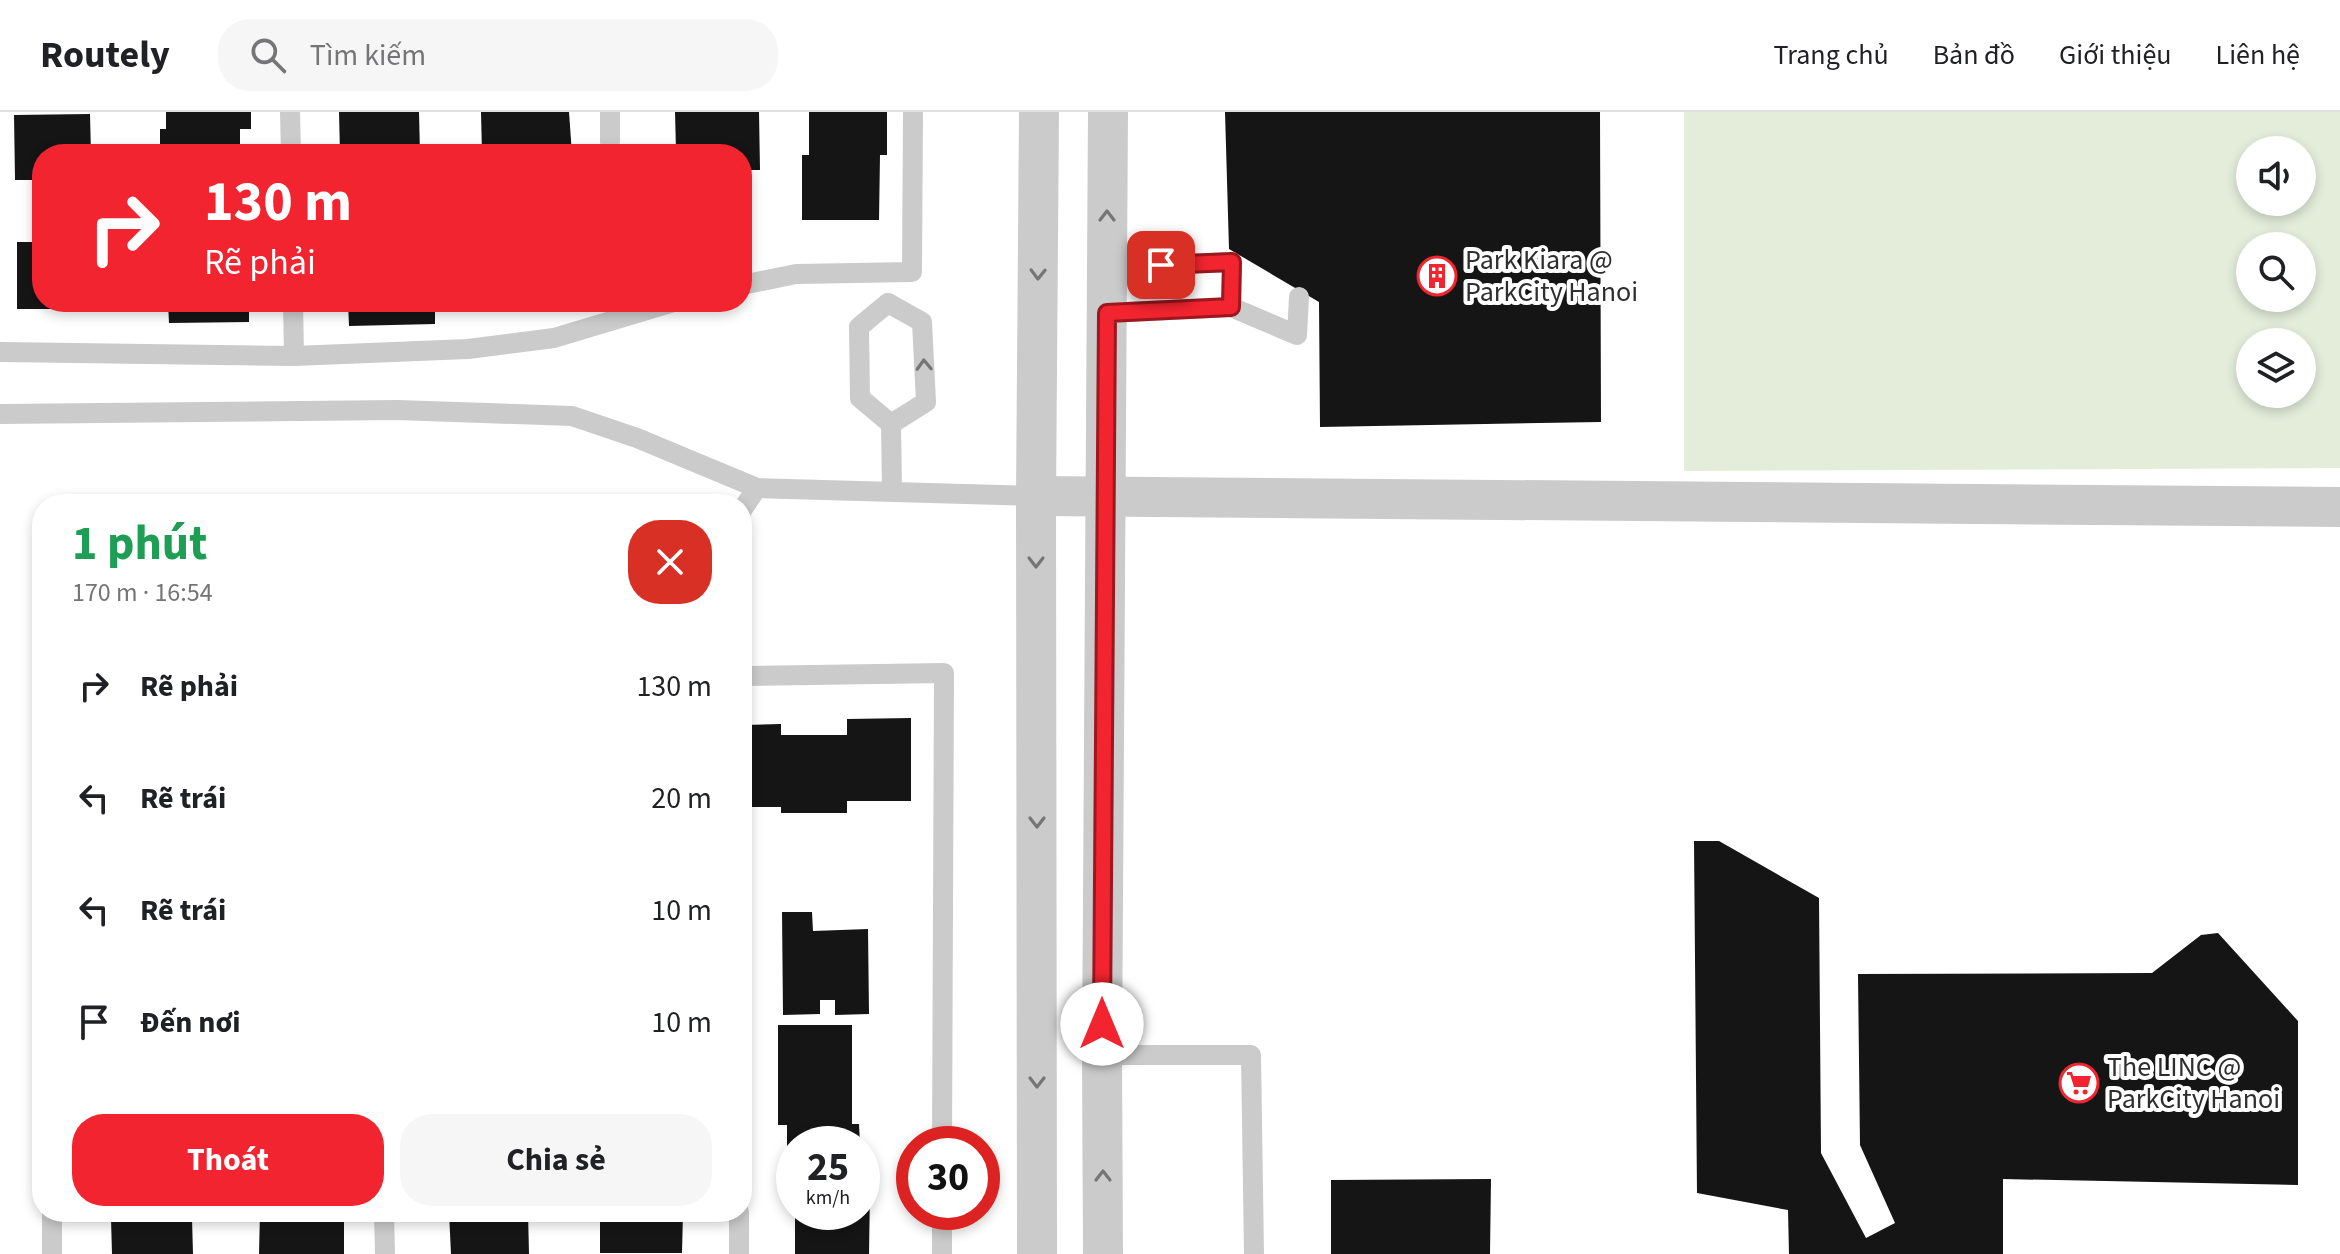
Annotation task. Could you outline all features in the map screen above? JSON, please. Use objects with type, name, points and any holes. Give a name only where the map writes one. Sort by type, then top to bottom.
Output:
[{"type":"street","points":[[1037,1254],[1039,112]]},
{"type":"street","points":[[1103,1254],[1108,112]]},
{"type":"street","points":[[1036,496],[1106,499],[2340,507]]},
{"type":"lane","points":[[290,112],[291,144]]},
{"type":"lane","points":[[610,112],[610,142]]},
{"type":"lane","points":[[752,283],[796,274],[912,272],[913,112]]},
{"type":"lane","points":[[1107,267],[1232,262],[1231,307]]},
{"type":"lane","points":[[887,272],[888,303]]},
{"type":"lane","points":[[1107,313],[1231,307],[1297,335],[1299,297]]},
{"type":"lane","points":[[888,303],[922,322],[926,402],[891,424]]},
{"type":"lane","points":[[888,303],[859,327],[860,398],[891,424],[892,491]]},
{"type":"lane","points":[[293,312],[294,356]]},
{"type":"lane","points":[[0,352],[294,356],[468,349],[554,338],[641,312]]},
{"type":"lane","points":[[0,414],[397,410],[572,416],[637,438],[757,488],[1036,496]]},
{"type":"lane","points":[[752,495],[757,488]]},
{"type":"lane","points":[[752,676],[944,673],[942,1126]]},
{"type":"lane","points":[[1102,1055],[1251,1055],[1254,1254]]},
{"type":"lane","points":[[52,1222],[52,1254]]},
{"type":"lane","points":[[384,1222],[385,1254]]},
{"type":"lane","points":[[739,1222],[739,1254]]},
{"type":"lane","points":[[942,1230],[942,1254]]},
{"type":"green space","points":[[1684,112],[2340,112],[2340,468],[1684,471]]},
{"type":"building","points":[[166,112],[251,112],[251,129],[240,129],[240,144],[160,144],[160,129],[166,129]]},
{"type":"building","points":[[339,112],[419,112],[420,144],[340,144]]},
{"type":"building","points":[[481,112],[569,112],[571,144],[482,144]]},
{"type":"building","points":[[675,112],[759,112],[760,170],[752,170],[752,144],[676,144]]},
{"type":"building","points":[[809,112],[887,112],[887,155],[880,155],[879,220],[802,220],[802,155],[809,155]]},
{"type":"building","name":"Park Kiara @ ParkCity Hanoi","points":[[1225,112],[1600,112],[1601,422],[1320,427],[1319,302],[1229,249]]},
{"type":"building","points":[[90,114],[91,144],[32,144],[32,180],[15,180],[14,115]]},
{"type":"building","points":[[17,242],[32,242],[32,309],[17,309]]},
{"type":"building","points":[[168,312],[249,312],[249,322],[169,323]]},
{"type":"building","points":[[348,312],[435,312],[435,324],[349,326]]},
{"type":"building","points":[[911,718],[911,801],[847,801],[847,813],[781,813],[781,807],[752,807],[752,725],[781,724],[781,735],[847,735],[847,719]]},
{"type":"building","name":"The LINC @ ParkCity Hanoi","points":[[1694,841],[1719,841],[1819,898],[1821,1153],[1866,1238],[1895,1223],[1860,1145],[1858,974],[2152,973],[2201,935],[2218,933],[2298,1021],[2298,1185],[2003,1179],[2003,1254],[1789,1254],[1788,1210],[1697,1193]]},
{"type":"building","points":[[782,912],[812,912],[813,931],[868,929],[869,1014],[835,1015],[835,1000],[820,1000],[820,1014],[783,1015]]},
{"type":"building","points":[[778,1025],[852,1025],[852,1124],[859,1126],[778,1125]]},
{"type":"building","points":[[1491,1179],[1490,1254],[1331,1254],[1331,1180]]},
{"type":"building","points":[[111,1222],[192,1222],[193,1254],[112,1254]]},
{"type":"building","points":[[260,1222],[344,1222],[344,1254],[259,1254]]},
{"type":"building","points":[[449,1222],[528,1222],[529,1254],[451,1254]]},
{"type":"building","points":[[600,1222],[683,1222],[682,1253],[600,1253]]},
{"type":"building","points":[[795,1230],[869,1230],[869,1254],[795,1254]]},
{"type":"place","name":"Park Kiara @ ParkCity Hanoi","points":[[1437,276]]},
{"type":"place","name":"The LINC @ ParkCity Hanoi","points":[[2079,1083]]},
{"type":"route","points":[[1102,1024],[1107,313],[1231,307],[1232,262],[1161,265]]}]
